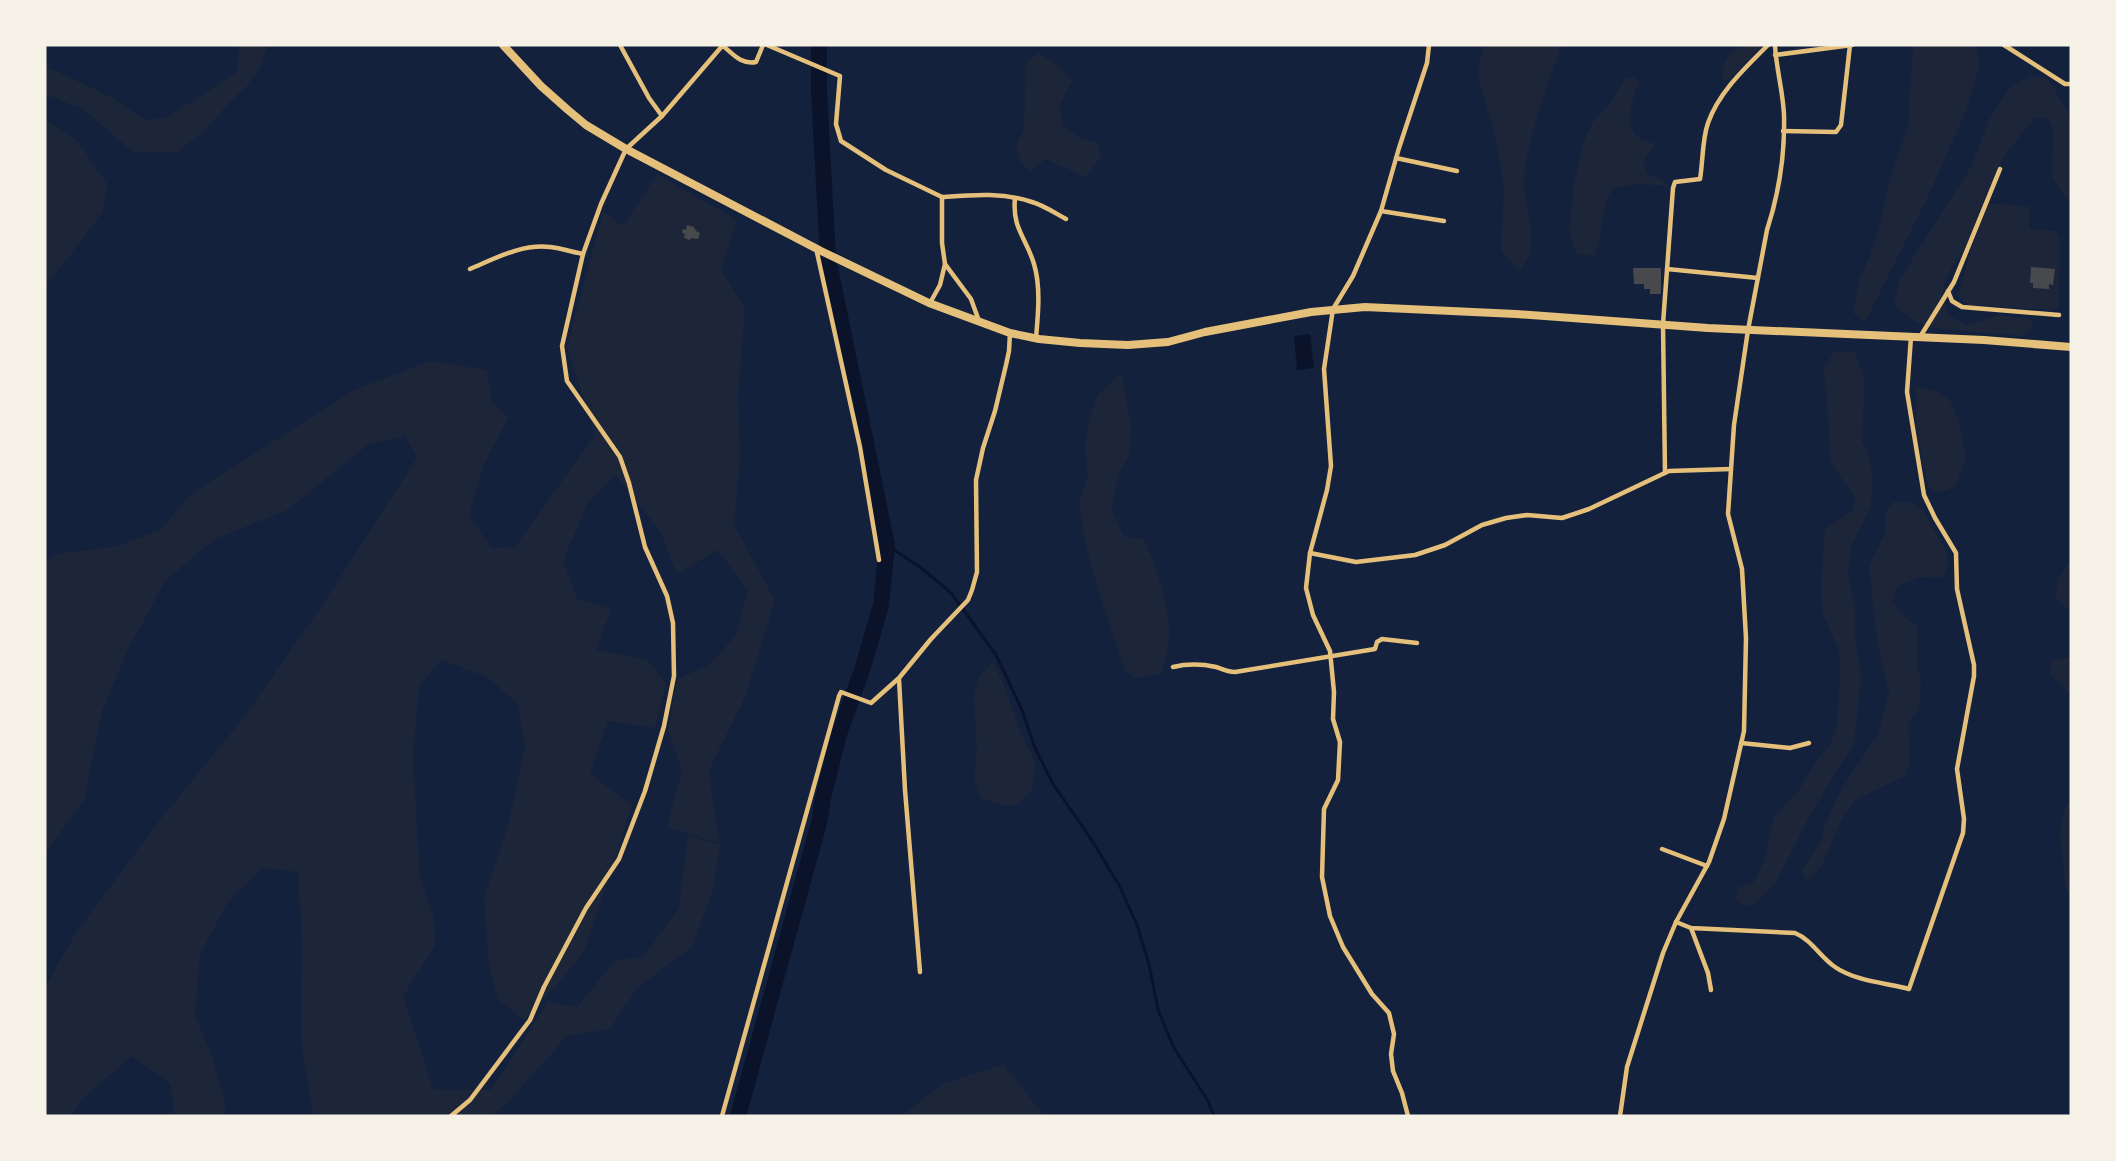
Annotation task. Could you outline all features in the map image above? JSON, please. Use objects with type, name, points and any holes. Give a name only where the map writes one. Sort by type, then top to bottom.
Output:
[{"type":"main road","points":[[503,45],[541,86],[568,110],[586,125],[626,149],[819,250],[929,303],[1010,333],[1080,344],[1128,345],[1168,342],[1228,328],[1333,309],[1365,307],[2071,347]]},
{"type":"street","points":[[620,45],[649,98],[662,116]]},
{"type":"street","points":[[451,1116],[470,1100],[530,1020],[544,987],[586,908],[619,859],[655,758],[674,676],[673,623],[667,596],[645,547],[629,483],[620,457],[567,381],[562,346],[583,254],[601,204],[626,149],[662,116],[723,45],[742,62],[750,63],[756,62],[765,45],[840,76],[836,124],[841,141],[886,170],[942,196],[979,194],[1016,198],[1033,202],[1066,219]]},
{"type":"street","points":[[1408,1116],[1393,1071],[1391,1054],[1394,1034],[1389,1012],[1372,994],[1343,947],[1330,916],[1322,877],[1324,809],[1338,780],[1340,742],[1333,719],[1334,692],[1330,651],[1313,615],[1306,588],[1310,553],[1331,466],[1324,369],[1333,309],[1353,276],[1381,211],[1427,63],[1429,45]]},
{"type":"street","points":[[1665,473],[1663,324],[1675,182],[1700,179],[1708,125],[1718,103],[1741,73],[1768,45]]},
{"type":"street","points":[[1620,1116],[1627,1067],[1663,953],[1676,922],[1707,866],[1724,819],[1744,731],[1746,638],[1742,569],[1728,514],[1734,425],[1748,330],[1781,169],[1784,114],[1775,45]]},
{"type":"street","points":[[1775,55],[1851,45],[1841,125],[1836,132],[1783,131]]},
{"type":"street","points":[[2004,45],[2065,84],[2071,84]]},
{"type":"street","points":[[1396,158],[1457,171]]},
{"type":"street","points":[[1920,337],[1948,291],[2000,169]]},
{"type":"street","points":[[929,303],[940,285],[945,264],[942,243],[942,196]]},
{"type":"street","points":[[1016,198],[1014,214],[1021,237],[1034,264],[1038,292],[1036,338]]},
{"type":"street","points":[[1381,211],[1444,221]]},
{"type":"street","points":[[470,269],[506,253],[527,248],[549,247],[583,254]]},
{"type":"street","points":[[819,250],[860,447],[879,560]]},
{"type":"street","points":[[945,264],[971,299],[979,322]]},
{"type":"street","points":[[1666,269],[1758,278]]},
{"type":"street","points":[[1948,291],[1952,301],[1962,307],[2059,315]]},
{"type":"street","points":[[722,1116],[834,710],[841,692],[871,702],[899,678],[931,639],[968,600],[977,572],[976,480],[982,448],[995,411],[1006,365],[1010,333]]},
{"type":"street","points":[[1676,922],[1691,928],[1795,933],[1805,937],[1836,968],[1860,977],[1909,988],[1963,833],[1964,819],[1957,769],[1974,676],[1974,665],[1957,589],[1956,554],[1924,495],[1907,392],[1911,337]]},
{"type":"street","points":[[1310,553],[1356,562],[1415,555],[1445,545],[1482,525],[1506,518],[1527,515],[1562,518],[1589,509],[1665,473],[1731,469]]},
{"type":"street","points":[[1173,667],[1187,664],[1234,672],[1375,649],[1377,642],[1382,639],[1417,643]]},
{"type":"street","points":[[899,678],[905,790],[920,972]]},
{"type":"street","points":[[1741,743],[1790,748],[1809,743]]},
{"type":"street","points":[[1662,849],[1707,866]]},
{"type":"street","points":[[1691,928],[1708,973],[1711,990]]},
{"type":"shaded area","points":[[239,45],[268,45],[260,67],[248,85],[206,130],[177,152],[133,152],[84,110],[45,94],[45,66],[111,97],[146,120],[166,118],[237,72]]},
{"type":"shaded area","points":[[1484,45],[1562,45],[1526,159],[1524,183],[1531,229],[1531,247],[1520,272],[1501,250],[1504,187],[1496,138],[1481,88],[1478,69]]},
{"type":"shaded area","points":[[1747,45],[1763,45],[1727,81],[1722,79],[1728,56]]},
{"type":"shaded area","points":[[1913,45],[1976,45],[1980,65],[1967,108],[1927,199],[1865,322],[1853,313],[1859,279],[1869,259],[1881,222],[1888,185],[1908,126]]},
{"type":"shaded area","points":[[1039,53],[1056,64],[1072,81],[1059,106],[1063,127],[1083,139],[1097,142],[1102,156],[1086,177],[1045,159],[1031,172],[1021,162],[1016,146],[1024,129],[1026,62]]},
{"type":"shaded area","points":[[2030,76],[2048,78],[2071,118],[2071,205],[2052,177],[2053,129],[2048,118],[2035,118],[1997,168],[1978,213],[1972,237],[1944,282],[1946,314],[1967,325],[1999,315],[2030,319],[2033,328],[2021,336],[1933,328],[1915,322],[1894,305],[1899,280],[1971,167],[1989,120],[2009,88]]},
{"type":"shaded area","points":[[1626,77],[1636,78],[1639,82],[1630,118],[1633,132],[1655,145],[1645,158],[1644,165],[1648,175],[1661,179],[1669,186],[1638,184],[1613,188],[1606,205],[1595,256],[1577,254],[1569,232],[1574,183],[1583,143],[1593,122],[1607,108]]},
{"type":"shaded area","points":[[45,120],[77,140],[107,184],[103,211],[45,285]]},
{"type":"shaded area","points":[[657,174],[737,220],[721,270],[745,308],[738,398],[740,457],[734,525],[775,600],[745,697],[709,770],[719,843],[667,827],[682,770],[668,731],[677,679],[709,665],[736,635],[748,590],[718,550],[677,574],[660,531],[616,475],[589,500],[563,561],[577,599],[611,609],[596,650],[646,659],[666,683],[655,728],[608,721],[590,773],[632,806],[585,949],[561,981],[524,1020],[498,999],[489,964],[484,898],[508,826],[525,747],[518,705],[489,678],[442,660],[419,686],[413,755],[420,878],[434,918],[435,946],[403,996],[433,1089],[491,1090],[548,1002],[577,1007],[616,960],[643,957],[679,908],[688,835],[720,845],[713,889],[692,947],[637,988],[610,1029],[567,1036],[509,1101],[492,1116],[313,1116],[301,1039],[302,941],[298,872],[263,868],[229,900],[200,954],[195,1016],[212,1056],[226,1106],[223,1116],[174,1116],[171,1084],[132,1056],[83,1098],[72,1116],[45,1116],[45,987],[76,933],[159,821],[245,716],[321,607],[417,458],[405,436],[369,444],[287,510],[215,539],[166,580],[129,647],[102,711],[84,800],[45,853],[45,561],[61,553],[114,547],[160,530],[191,494],[354,390],[430,361],[487,370],[492,403],[509,417],[484,464],[469,515],[491,548],[515,547],[595,435],[567,347],[603,212],[623,226]]},
{"type":"shaded area","points":[[1988,203],[2030,207],[2029,229],[2056,231],[2060,239],[2059,307],[2054,310],[1969,305],[1958,297],[1969,256]]},
{"type":"shaded area","points":[[1310,334],[1314,368],[1297,370],[1294,336]]},
{"type":"shaded area","points":[[1854,351],[1865,380],[1862,444],[1867,448],[1873,479],[1871,506],[1852,544],[1848,573],[1855,608],[1855,636],[1861,678],[1854,743],[1810,815],[1777,880],[1764,896],[1750,906],[1743,905],[1735,899],[1740,887],[1754,882],[1765,859],[1774,817],[1798,791],[1829,746],[1836,730],[1840,680],[1839,650],[1823,614],[1821,589],[1825,529],[1852,511],[1856,500],[1831,461],[1824,368],[1834,352]]},
{"type":"shaded area","points":[[1121,373],[1131,424],[1129,454],[1118,476],[1111,509],[1124,537],[1144,539],[1162,589],[1169,628],[1162,674],[1135,678],[1125,671],[1103,605],[1086,547],[1079,501],[1088,477],[1085,445],[1090,416],[1098,395]]},
{"type":"shaded area","points":[[1916,386],[1940,393],[1950,400],[1959,422],[1966,458],[1955,487],[1938,493],[1928,486],[1916,427]]},
{"type":"shaded area","points":[[1893,502],[1910,502],[1922,509],[1947,552],[1948,566],[1942,578],[1919,577],[1897,586],[1892,602],[1907,619],[1918,627],[1917,665],[1921,681],[1919,708],[1908,722],[1910,762],[1905,776],[1855,800],[1842,819],[1821,867],[1807,881],[1802,870],[1822,839],[1824,827],[1842,788],[1878,734],[1889,693],[1877,641],[1869,566],[1885,534],[1885,513]]},
{"type":"shaded area","points":[[2071,547],[2071,613],[2056,599],[2058,579],[2069,562]]},
{"type":"shaded area","points":[[2071,657],[2071,695],[2050,674],[2052,661]]},
{"type":"shaded area","points":[[993,662],[1006,690],[1020,731],[1035,762],[1032,790],[1017,805],[1002,805],[980,798],[974,777],[977,750],[974,697],[979,677]]},
{"type":"shaded area","points":[[2071,796],[2071,897],[2065,884],[2060,833]]},
{"type":"shaded area","points":[[1004,1064],[1044,1116],[901,1116],[943,1084]]},
{"type":"building","points":[[687,225],[694,227],[700,233],[698,239],[684,238],[685,234],[682,233],[683,229],[686,230]]},
{"type":"building","points":[[2031,267],[2055,269],[2053,285],[2049,284],[2049,289],[2033,288],[2033,283],[2030,283]]},
{"type":"building","points":[[1633,268],[1661,268],[1661,294],[1650,294],[1650,289],[1644,289],[1644,284],[1634,284]]},
{"type":"waterway","points":[[738,1116],[819,823],[839,734],[863,667],[881,605],[887,545],[828,258],[819,92],[819,45]]},
{"type":"waterway","points":[[887,545],[924,570],[952,594],[996,655],[1022,710],[1035,748],[1053,784],[1119,885],[1137,925],[1149,964],[1158,1010],[1174,1048],[1208,1101],[1214,1116]]}]
